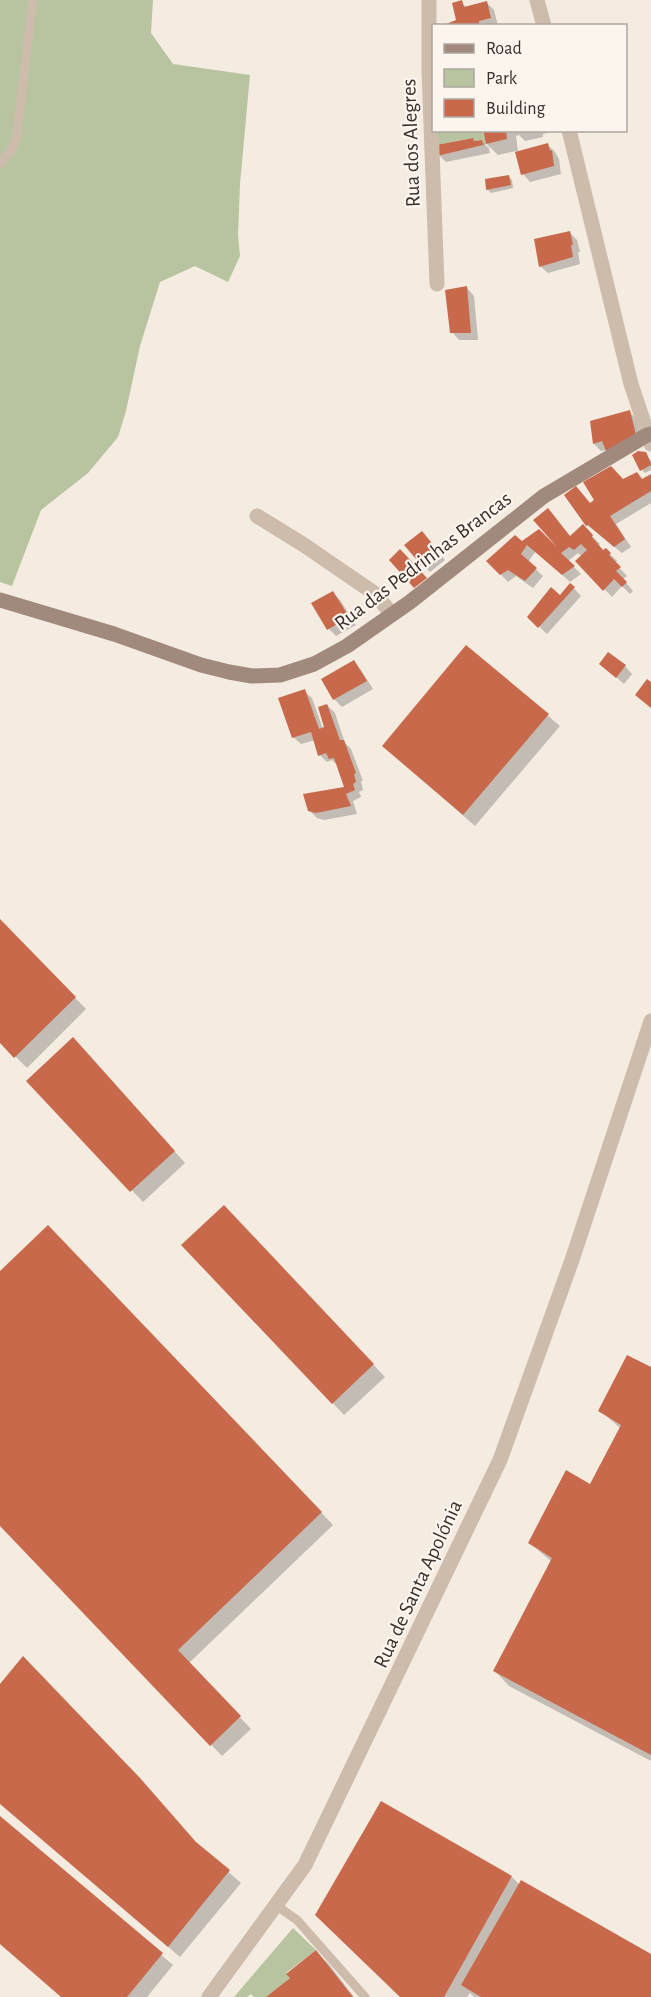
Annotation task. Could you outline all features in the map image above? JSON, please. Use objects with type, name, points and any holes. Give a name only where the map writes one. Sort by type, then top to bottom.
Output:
[{"type":"street","name":"Rua dos Alegres","points":[[429,0],[429,71],[437,284]]},
{"type":"street","points":[[537,0],[543,24]]},
{"type":"street","points":[[569,132],[631,384],[650,438]]},
{"type":"street","name":"Rua das Pedrinhas Brancas","points":[[0,600],[114,634],[201,665],[252,676],[280,675],[314,664],[347,646],[392,614],[544,496],[650,438]]},
{"type":"street","points":[[257,516],[374,593],[392,614]]},
{"type":"street","name":"Rua de Santa Apolónia","points":[[209,1997],[305,1865],[500,1460],[572,1260],[651,1022]]},
{"type":"lane","points":[[0,163],[11,151],[16,140],[33,0]]},
{"type":"lane","points":[[277,1906],[297,1920],[365,1997]]},
{"type":"green space","points":[[0,0],[153,0],[151,33],[173,64],[250,75],[240,184],[238,235],[240,256],[228,282],[195,266],[160,282],[140,346],[118,437],[88,473],[41,510],[12,586],[0,582]]},
{"type":"green space","points":[[436,132],[483,132],[486,144],[483,145],[482,140],[474,141],[473,138],[436,145]]},
{"type":"green space","points":[[293,1928],[316,1950],[286,1973],[290,1978],[266,1997],[254,1997],[251,1994],[247,1997],[234,1997]]},
{"type":"building","points":[[462,0],[464,7],[487,1],[491,18],[479,21],[479,24],[446,24],[456,20],[452,3]]},
{"type":"building","points":[[483,132],[506,132],[507,139],[486,144]]},
{"type":"building","points":[[473,138],[474,141],[482,140],[483,145],[437,156],[436,145]]},
{"type":"building","points":[[548,143],[550,151],[552,150],[554,166],[521,175],[515,152]]},
{"type":"building","points":[[509,175],[511,185],[486,190],[485,179]]},
{"type":"building","points":[[570,231],[573,257],[539,267],[534,239]]},
{"type":"building","points":[[467,286],[471,333],[450,333],[445,290]]},
{"type":"building","points":[[630,410],[636,435],[606,451],[602,441],[593,444],[590,421]]},
{"type":"building","points":[[638,451],[646,452],[651,463],[640,471],[632,455]]},
{"type":"building","points":[[611,466],[623,479],[637,472],[642,479],[651,474],[651,491],[610,516],[625,539],[614,547],[588,525],[586,526],[564,495],[576,486],[590,503],[594,500],[583,482]]},
{"type":"building","points":[[548,508],[570,536],[583,524],[603,550],[606,548],[611,553],[609,555],[621,567],[616,571],[627,582],[622,587],[614,579],[603,591],[575,561],[587,550],[581,544],[574,550],[569,547],[561,553],[575,566],[562,575],[527,545],[521,554],[537,568],[525,581],[508,570],[500,575],[486,561],[515,535],[522,541],[539,529],[557,547],[533,520]]},
{"type":"building","points":[[422,531],[439,552],[422,566],[404,545]]},
{"type":"building","points":[[400,549],[427,578],[414,588],[389,560]]},
{"type":"building","points":[[570,583],[575,587],[538,628],[527,617],[551,587],[560,595]]},
{"type":"building","points":[[333,591],[349,617],[327,630],[311,603]]},
{"type":"building","points":[[466,645],[549,714],[463,815],[382,746]]},
{"type":"building","points":[[608,652],[626,665],[616,678],[599,664]]},
{"type":"building","points":[[354,660],[367,681],[333,700],[321,679]]},
{"type":"building","points":[[647,679],[651,682],[651,708],[635,695]]},
{"type":"building","points":[[305,689],[319,729],[324,727],[318,707],[327,704],[340,740],[344,740],[356,773],[354,774],[356,782],[353,784],[355,790],[346,794],[351,806],[316,813],[308,811],[303,794],[344,787],[334,758],[329,759],[326,753],[318,756],[311,732],[292,738],[278,698]]},
{"type":"building","points":[[0,919],[76,997],[14,1058],[0,1043]]},
{"type":"building","points":[[73,1037],[175,1151],[130,1192],[26,1081]]},
{"type":"building","points":[[224,1205],[374,1364],[332,1404],[181,1245]]},
{"type":"building","points":[[48,1225],[322,1512],[178,1650],[241,1716],[210,1746],[0,1526],[0,1271]]},
{"type":"building","points":[[627,1355],[651,1367],[651,1755],[493,1671],[552,1558],[528,1543],[566,1470],[590,1484],[621,1425],[598,1411]]},
{"type":"building","points":[[23,1656],[140,1778],[196,1842],[230,1870],[168,1947],[0,1804],[0,1684]]},
{"type":"building","points":[[381,1801],[512,1876],[444,1997],[400,1997],[315,1915]]},
{"type":"building","points":[[0,1816],[163,1953],[127,1997],[61,1997],[0,1944]]},
{"type":"building","points":[[521,1880],[651,1954],[651,1997],[481,1997],[461,1985]]},
{"type":"building","points":[[316,1950],[353,1997],[266,1997],[290,1978],[286,1974]]}]
